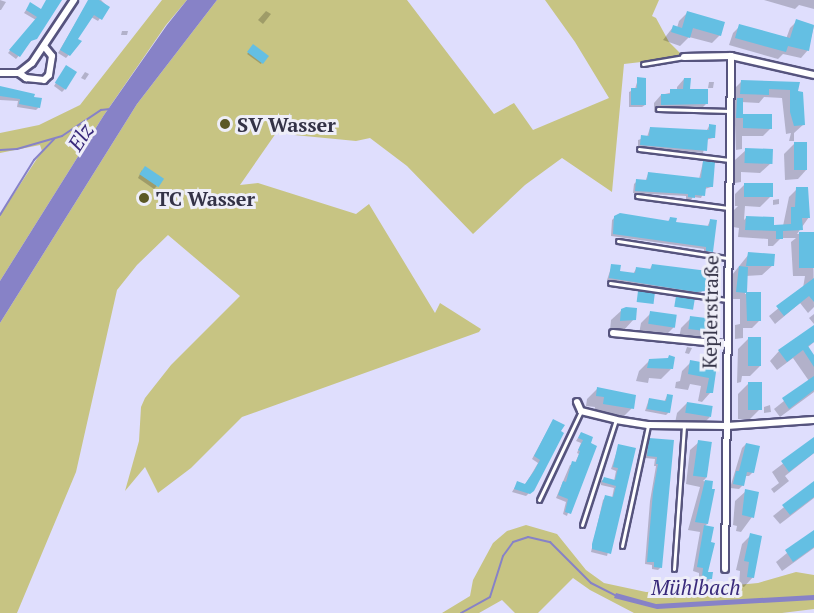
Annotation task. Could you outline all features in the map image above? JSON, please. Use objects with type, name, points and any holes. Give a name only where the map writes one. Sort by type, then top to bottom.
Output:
[{"type":"street","points":[[0,73],[19,72],[32,63],[74,0]]},
{"type":"street","points":[[19,72],[26,78],[44,80],[49,75],[52,56],[44,46]]},
{"type":"street","points":[[684,57],[731,56],[814,75]]},
{"type":"street","name":"Keplerstraße","points":[[725,569],[731,56]]},
{"type":"street","points":[[613,333],[726,344]]},
{"type":"street","points":[[577,402],[581,411],[648,425],[726,426],[814,420]]},
{"type":"lane","points":[[643,64],[684,57]]},
{"type":"lane","points":[[658,109],[730,111]]},
{"type":"lane","points":[[639,149],[729,159]]},
{"type":"lane","points":[[637,196],[728,208]]},
{"type":"lane","points":[[618,241],[727,258]]},
{"type":"lane","points":[[610,283],[727,300]]},
{"type":"lane","points":[[538,500],[581,411]]},
{"type":"lane","points":[[582,525],[616,420]]},
{"type":"lane","points":[[622,546],[648,425]]},
{"type":"lane","points":[[674,569],[684,426]]},
{"type":"shaded area","points":[[162,0],[187,0],[166,25],[104,115],[0,281],[0,215],[42,151],[40,145],[0,153],[0,133],[39,125],[80,105]]},
{"type":"shaded area","points":[[187,0],[217,0],[137,104],[0,323],[0,281],[104,115]]},
{"type":"shaded area","points":[[217,0],[407,0],[494,114],[514,103],[533,130],[609,98],[575,42],[545,0],[659,0],[652,16],[656,18],[669,42],[684,57],[624,64],[612,192],[562,158],[525,185],[473,234],[407,166],[370,138],[356,141],[294,135],[290,113],[240,185],[258,183],[356,214],[369,204],[435,313],[440,303],[481,329],[479,332],[242,417],[191,468],[158,493],[145,467],[125,491],[139,441],[141,407],[145,398],[171,365],[240,296],[168,235],[137,265],[117,290],[76,472],[17,613],[0,613],[0,323],[137,104]]},
{"type":"shaded area","points":[[526,525],[557,534],[586,570],[604,583],[646,592],[674,591],[700,585],[727,586],[758,583],[796,572],[814,575],[814,609],[782,613],[634,613],[590,590],[573,578],[538,613],[515,613],[502,600],[479,613],[442,613],[470,596],[473,580],[493,543],[507,531]]},
{"type":"shaded area","points":[[616,593],[656,604],[814,595],[814,600],[657,609],[614,598]]},
{"type":"building","points":[[46,0],[62,0],[37,39],[31,41],[20,57],[9,50],[37,17],[26,10],[30,2],[41,9]]},
{"type":"building","points":[[88,0],[99,0],[110,7],[102,20],[94,15],[78,39],[82,41],[70,56],[60,50]]},
{"type":"building","points":[[687,11],[725,22],[721,36],[693,28],[690,38],[671,32],[673,25],[682,28]]},
{"type":"building","points":[[796,19],[814,25],[809,51],[788,46],[786,52],[735,38],[739,24],[790,38]]},
{"type":"building","points":[[253,44],[269,56],[263,64],[247,52]]},
{"type":"building","points":[[66,65],[77,72],[66,90],[55,83]]},
{"type":"building","points":[[637,77],[646,78],[646,105],[631,105],[631,88],[637,88]]},
{"type":"building","points":[[684,78],[691,78],[690,89],[708,89],[708,104],[661,105],[661,94],[670,94],[670,89],[683,89]]},
{"type":"building","points":[[741,80],[800,82],[798,91],[803,92],[805,125],[794,126],[790,112],[790,90],[769,89],[769,95],[740,94]]},
{"type":"building","points":[[0,86],[35,94],[34,97],[42,98],[40,108],[19,104],[20,99],[0,96]]},
{"type":"building","points":[[737,98],[743,98],[743,114],[772,114],[772,129],[743,128],[743,118],[736,118]]},
{"type":"building","points":[[709,124],[716,125],[715,138],[708,138],[707,151],[640,145],[641,135],[649,136],[650,127],[709,130]]},
{"type":"building","points":[[794,142],[807,142],[807,170],[794,170]]},
{"type":"building","points":[[745,148],[773,149],[772,164],[744,163]]},
{"type":"building","points":[[703,161],[715,162],[713,187],[706,187],[705,196],[695,195],[695,198],[688,197],[688,194],[635,191],[636,179],[647,180],[648,172],[701,178]]},
{"type":"building","points":[[145,166],[164,179],[158,187],[139,174]]},
{"type":"building","points":[[744,183],[773,183],[773,197],[744,197]]},
{"type":"building","points":[[796,187],[808,187],[810,218],[802,218],[803,230],[783,231],[783,239],[776,239],[776,231],[745,230],[746,216],[774,217],[774,225],[791,224],[791,207],[795,207]]},
{"type":"building","points":[[620,213],[669,221],[670,217],[677,218],[676,222],[709,226],[710,219],[717,220],[713,252],[706,251],[706,247],[613,234],[614,216]]},
{"type":"building","points":[[799,232],[814,232],[814,268],[799,268]]},
{"type":"building","points":[[748,252],[775,254],[774,266],[746,266]]},
{"type":"building","points":[[611,264],[621,265],[620,271],[635,273],[636,267],[651,269],[652,264],[708,271],[709,264],[715,264],[713,281],[707,280],[705,291],[696,292],[609,278]]},
{"type":"building","points":[[739,266],[748,267],[747,292],[761,292],[761,321],[747,321],[746,293],[736,292]]},
{"type":"building","points":[[814,278],[814,302],[809,296],[784,316],[776,306]]},
{"type":"building","points":[[638,291],[655,293],[654,304],[637,302]]},
{"type":"building","points":[[676,296],[695,299],[693,310],[674,307]]},
{"type":"building","points":[[637,308],[636,320],[620,321],[621,309]]},
{"type":"building","points":[[650,311],[677,315],[675,328],[648,324]]},
{"type":"building","points":[[690,316],[716,319],[714,332],[688,329]]},
{"type":"building","points":[[814,325],[814,342],[808,346],[814,355],[814,367],[803,350],[787,362],[778,350]]},
{"type":"building","points":[[748,337],[761,337],[761,366],[748,366]]},
{"type":"building","points":[[669,355],[675,357],[673,369],[647,368],[649,359],[668,358]]},
{"type":"building","points":[[690,360],[717,365],[713,393],[706,393],[709,378],[688,374]]},
{"type":"building","points":[[814,376],[814,390],[789,409],[782,398]]},
{"type":"building","points":[[748,382],[762,382],[762,410],[748,410]]},
{"type":"building","points":[[597,387],[636,395],[634,409],[603,404],[604,397],[596,396]]},
{"type":"building","points":[[667,394],[673,395],[670,413],[647,409],[649,398],[666,401]]},
{"type":"building","points":[[687,402],[713,406],[711,417],[685,413]]},
{"type":"building","points":[[553,419],[565,425],[561,431],[564,433],[534,491],[530,494],[514,489],[517,481],[525,484],[534,471],[540,460],[534,456]]},
{"type":"building","points":[[581,432],[593,437],[591,443],[597,446],[571,514],[565,512],[568,499],[558,495],[563,481],[566,482],[572,461],[576,462],[583,440],[578,438]]},
{"type":"building","points":[[814,437],[814,453],[789,472],[781,461]]},
{"type":"building","points":[[649,438],[674,440],[662,568],[654,567],[654,562],[647,562],[653,492],[658,464],[656,464],[657,457],[647,456]]},
{"type":"building","points":[[698,440],[712,442],[707,478],[693,476]]},
{"type":"building","points":[[746,443],[760,446],[754,473],[747,472],[744,486],[733,484]]},
{"type":"building","points":[[618,444],[636,448],[611,554],[592,549],[592,544],[605,495],[613,497],[616,486],[602,482],[604,477],[615,480],[618,468],[613,467]]},
{"type":"building","points":[[705,480],[713,481],[712,489],[715,489],[708,524],[695,522]]},
{"type":"building","points":[[814,481],[814,497],[790,515],[782,505]]},
{"type":"building","points":[[745,489],[759,492],[754,518],[742,515]]},
{"type":"building","points":[[704,525],[714,527],[711,542],[715,543],[708,572],[713,572],[712,579],[707,579],[705,586],[701,586],[703,568],[697,567]]},
{"type":"building","points":[[814,530],[814,547],[793,562],[785,550]]},
{"type":"building","points":[[750,533],[762,536],[754,578],[747,577],[749,562],[744,561]]},
{"type":"waterway","name":"Elz","points":[[0,150],[17,149],[62,136],[101,110],[110,109]]},
{"type":"waterway","name":"Elz","points":[[0,215],[34,160],[54,139]]},
{"type":"waterway","name":"Mühlbach","points":[[461,613],[490,597],[503,556],[513,542],[528,537],[550,542],[591,583],[616,596]]},
{"type":"place","name":"SV Wasser","points":[[225,124]]},
{"type":"place","name":"TC Wasser","points":[[144,198]]}]
